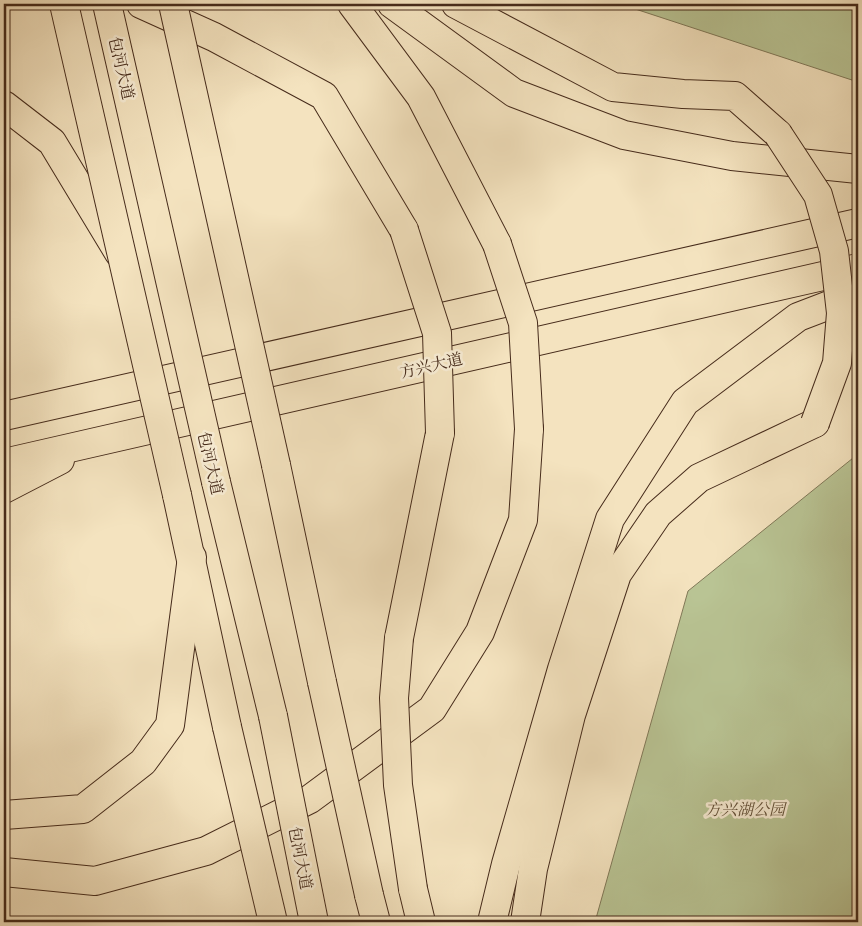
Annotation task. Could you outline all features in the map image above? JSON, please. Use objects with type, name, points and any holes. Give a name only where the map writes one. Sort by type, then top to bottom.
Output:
[{"type":"main road","points":[[64,4],[176,495],[192,557],[227,727],[273,922]]},
{"type":"main road","name":"包河大道","points":[[107,4],[216,482],[273,716],[314,922]]},
{"type":"main road","points":[[140,4],[214,37],[324,96],[404,230],[437,333],[440,433],[399,638],[394,698],[398,785],[413,888],[421,922]]},
{"type":"main road","points":[[173,4],[376,922]]},
{"type":"main road","points":[[4,872],[95,881],[206,851],[310,799],[432,709],[480,632],[523,520],[529,429],[523,323],[497,244],[420,97],[352,4]]},
{"type":"main road","points":[[392,4],[514,93],[624,135],[732,156],[858,169]]},
{"type":"main road","points":[[456,4],[613,87],[683,94],[735,96],[778,134],[818,195],[834,251],[842,313],[837,363],[815,423],[698,478],[658,514],[617,574],[571,716],[533,868],[525,922]]},
{"type":"main road","points":[[4,105],[52,142],[122,258]]},
{"type":"main road","points":[[4,416],[858,223]]},
{"type":"main road","name":"方兴大道","points":[[4,463],[858,268]]},
{"type":"main road","points":[[492,922],[506,864],[560,678],[610,519],[685,402],[798,317],[858,294]]},
{"type":"main road","points":[[4,400],[78,400]]},
{"type":"main road","points":[[4,489],[92,442]]},
{"type":"main road","points":[[4,815],[83,809],[143,762],[170,725],[192,557]]},
{"type":"green space","points":[[620,4],[858,4],[858,82]]},
{"type":"green space","name":"方兴湖公园","points":[[858,454],[858,922],[595,922],[688,591]]}]
